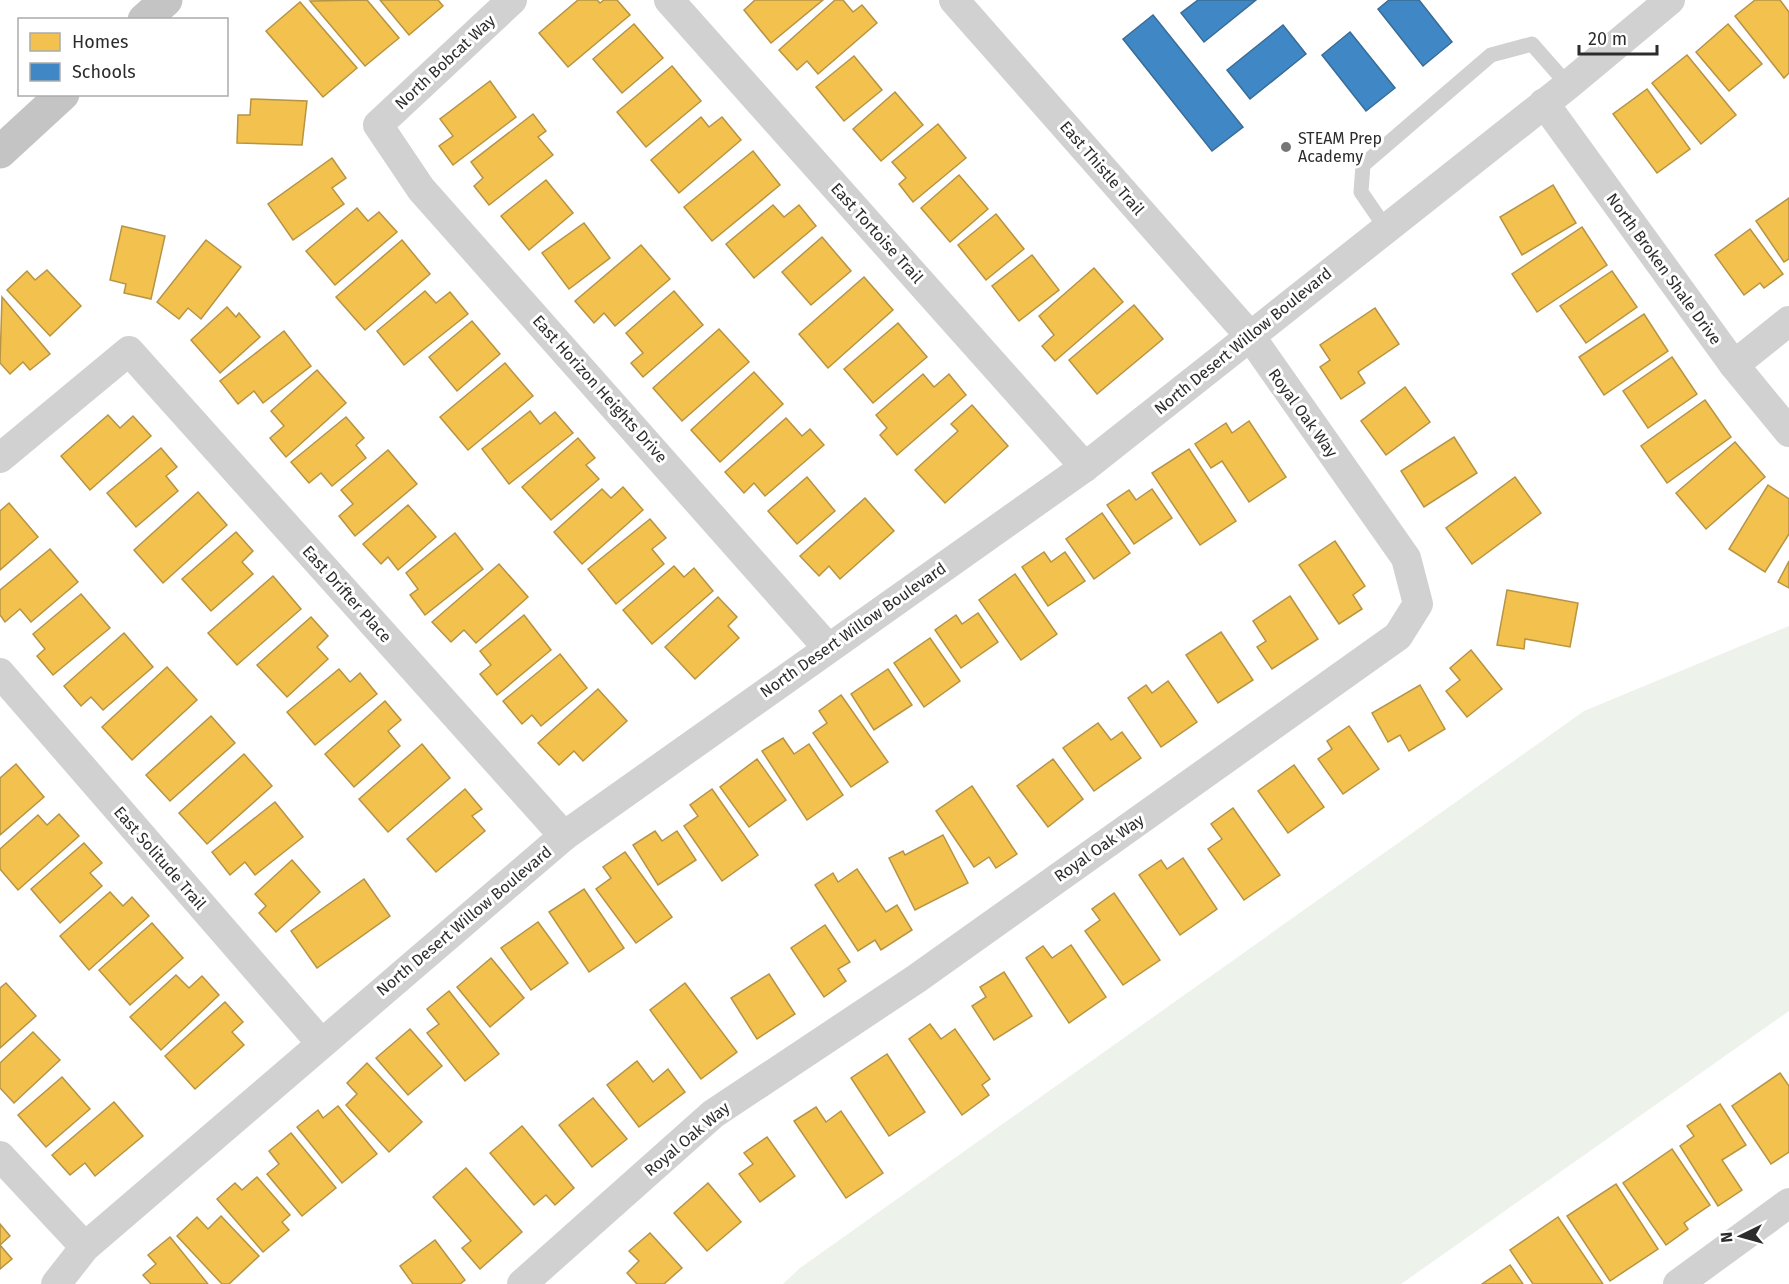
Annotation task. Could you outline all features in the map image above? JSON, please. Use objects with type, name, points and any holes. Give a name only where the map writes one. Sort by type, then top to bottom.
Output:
[{"type":"main road","points":[[146,18],[166,0]]},
{"type":"main road","points":[[0,152],[61,96]]},
{"type":"street","name":"North Bobcat Way","points":[[378,125],[512,0]]},
{"type":"street","name":"East Tortoise Trail","points":[[669,0],[1084,467]]},
{"type":"street","name":"East Thistle Trail","points":[[954,0],[1250,336]]},
{"type":"street","name":"North Desert Willow Boulevard","points":[[56,1284],[85,1247],[564,836],[1084,467],[1385,227],[1568,85],[1661,3]]},
{"type":"street","name":"North Broken Shale Drive","points":[[1544,103],[1734,365],[1789,432]]},
{"type":"street","name":"East Horizon Heights Drive","points":[[378,125],[421,189],[828,648]]},
{"type":"street","points":[[1734,365],[1789,321]]},
{"type":"street","name":"Royal Oak Way","points":[[522,1284],[713,1114],[916,979],[1398,636],[1418,604],[1406,558],[1250,336]]},
{"type":"street","name":"East Drifter Place","points":[[0,458],[129,351],[564,836]]},
{"type":"street","name":"East Solitude Trail","points":[[0,673],[321,1043]]},
{"type":"street","points":[[0,1156],[85,1247]]},
{"type":"street","points":[[1678,1284],[1789,1203]]},
{"type":"lane","points":[[1385,227],[1360,192],[1363,165],[1491,55],[1532,44],[1568,85]]},
{"type":"shaded area","points":[[1789,626],[1789,1011],[1401,1284],[783,1284],[800,1268],[1584,711]]},
{"type":"building: Homes","points":[[367,0],[399,38],[365,66],[310,1]]},
{"type":"building: Homes","points":[[380,0],[438,0],[443,6],[409,35]]},
{"type":"building: Homes","points":[[578,0],[597,0],[600,3],[604,0],[617,0],[630,15],[568,67],[539,33]]},
{"type":"building: Homes","points":[[755,0],[823,0],[771,43],[744,10]]},
{"type":"building: Homes","points":[[835,0],[843,0],[853,12],[862,5],[877,23],[818,74],[807,61],[797,70],[779,50]]},
{"type":"building: Homes","points":[[1755,0],[1780,0],[1789,12],[1789,73],[1784,78],[1735,16]]},
{"type":"building: Homes","points":[[300,2],[357,68],[323,97],[266,31]]},
{"type":"building: Homes","points":[[634,24],[663,58],[622,93],[593,59]]},
{"type":"building: Homes","points":[[1728,24],[1762,64],[1729,91],[1696,52]]},
{"type":"building: Homes","points":[[1687,55],[1736,115],[1701,144],[1652,83]]},
{"type":"building: Homes","points":[[854,56],[882,90],[844,121],[816,87]]},
{"type":"building: Homes","points":[[672,66],[701,101],[646,147],[617,112]]},
{"type":"building: Homes","points":[[490,81],[516,117],[453,165],[439,146],[453,136],[440,119]]},
{"type":"building: Homes","points":[[1647,89],[1690,149],[1657,173],[1613,114]]},
{"type":"building: Homes","points":[[895,92],[923,125],[881,161],[853,129]]},
{"type":"building: Homes","points":[[251,99],[307,101],[302,145],[237,143],[238,115],[250,115]]},
{"type":"building: Homes","points":[[533,114],[546,131],[538,137],[553,155],[489,205],[474,186],[483,178],[471,162]]},
{"type":"building: Homes","points":[[701,117],[709,127],[722,117],[741,140],[679,193],[651,160]]},
{"type":"building: Homes","points":[[938,124],[966,158],[913,202],[899,184],[906,178],[892,162]]},
{"type":"building: Homes","points":[[753,151],[780,185],[712,241],[684,207]]},
{"type":"building: Homes","points":[[332,158],[346,178],[332,188],[344,204],[293,240],[268,204]]},
{"type":"building: Homes","points":[[959,175],[988,209],[950,242],[921,208]]},
{"type":"building: Homes","points":[[546,180],[573,213],[529,250],[501,216]]},
{"type":"building: Homes","points":[[1553,185],[1576,223],[1522,255],[1500,217]]},
{"type":"building: Homes","points":[[1789,198],[1789,259],[1784,262],[1756,221]]},
{"type":"building: Homes","points":[[773,205],[784,217],[799,205],[816,226],[754,278],[726,244]]},
{"type":"building: Homes","points":[[357,208],[368,221],[379,212],[397,232],[335,285],[306,251]]},
{"type":"building: Homes","points":[[996,214],[1024,249],[986,280],[958,245]]},
{"type":"building: Homes","points":[[584,223],[610,258],[569,289],[542,253]]},
{"type":"building: Homes","points":[[122,226],[165,236],[151,299],[124,293],[126,284],[110,280]]},
{"type":"building: Homes","points":[[1582,227],[1607,265],[1537,312],[1512,274]]},
{"type":"building: Homes","points":[[1750,229],[1783,274],[1764,288],[1760,283],[1744,295],[1715,255]]},
{"type":"building: Homes","points":[[822,237],[851,271],[811,305],[782,272]]},
{"type":"building: Homes","points":[[206,240],[241,267],[201,319],[188,308],[179,319],[157,302]]},
{"type":"building: Homes","points":[[402,240],[430,274],[365,330],[336,297]]},
{"type":"building: Homes","points":[[641,245],[670,279],[615,326],[604,313],[594,323],[575,301]]},
{"type":"building: Homes","points":[[1032,255],[1059,290],[1019,321],[992,286]]},
{"type":"building: Homes","points":[[1094,268],[1123,302],[1055,361],[1042,346],[1054,335],[1039,316]]},
{"type":"building: Homes","points":[[47,270],[81,306],[50,336],[7,290],[27,271],[35,280]]},
{"type":"building: Homes","points":[[1612,271],[1637,307],[1586,343],[1560,306]]},
{"type":"building: Homes","points":[[864,277],[893,310],[828,368],[799,334]]},
{"type":"building: Homes","points":[[425,291],[436,303],[450,292],[468,314],[404,365],[377,331]]},
{"type":"building: Homes","points":[[674,291],[703,325],[643,377],[631,363],[643,353],[626,333]]},
{"type":"building: Homes","points":[[2,297],[50,354],[30,370],[23,362],[10,374],[0,363]]},
{"type":"building: Homes","points":[[1134,305],[1163,339],[1097,394],[1069,360]]},
{"type":"building: Homes","points":[[227,307],[236,317],[239,313],[260,337],[220,373],[191,340]]},
{"type":"building: Homes","points":[[1375,308],[1399,344],[1358,372],[1365,383],[1341,399],[1320,367],[1330,360],[1320,345]]},
{"type":"building: Homes","points":[[1644,314],[1668,351],[1604,395],[1579,357]]},
{"type":"building: Homes","points":[[472,321],[500,354],[457,391],[429,357]]},
{"type":"building: Homes","points":[[898,323],[927,357],[873,403],[844,369]]},
{"type":"building: Homes","points":[[719,329],[749,362],[682,421],[653,388]]},
{"type":"building: Homes","points":[[284,331],[311,366],[263,403],[254,391],[238,404],[220,381]]},
{"type":"building: Homes","points":[[1672,357],[1697,394],[1648,428],[1623,391]]},
{"type":"building: Homes","points":[[505,363],[533,396],[468,450],[440,417]]},
{"type":"building: Homes","points":[[317,370],[346,403],[286,457],[270,438],[284,426],[271,411]]},
{"type":"building: Homes","points":[[754,372],[783,404],[720,462],[691,430]]},
{"type":"building: Homes","points":[[923,374],[934,387],[949,374],[966,395],[897,455],[880,435],[887,428],[876,415]]},
{"type":"building: Homes","points":[[1405,387],[1430,422],[1386,455],[1361,421]]},
{"type":"building: Homes","points":[[1705,400],[1731,437],[1667,483],[1641,446]]},
{"type":"building: Homes","points":[[972,405],[1008,446],[945,503],[915,470],[958,431],[951,424]]},
{"type":"building: Homes","points":[[530,411],[540,424],[555,412],[573,433],[509,484],[482,449]]},
{"type":"building: Homes","points":[[108,415],[120,428],[133,416],[151,436],[90,490],[61,456]]},
{"type":"building: Homes","points":[[346,417],[364,438],[356,445],[366,458],[332,486],[321,473],[309,483],[291,462]]},
{"type":"building: Homes","points":[[786,418],[802,436],[810,429],[824,445],[765,496],[754,483],[744,493],[725,472]]},
{"type":"building: Homes","points":[[1249,421],[1286,477],[1249,502],[1222,461],[1211,468],[1195,444],[1226,423],[1232,433]]},
{"type":"building: Homes","points":[[1454,437],[1477,473],[1424,507],[1401,471]]},
{"type":"building: Homes","points":[[578,438],[595,458],[586,465],[599,479],[551,520],[522,487]]},
{"type":"building: Homes","points":[[1735,442],[1765,477],[1706,529],[1676,493]]},
{"type":"building: Homes","points":[[161,448],[177,467],[166,476],[178,491],[136,527],[107,493]]},
{"type":"building: Homes","points":[[1189,449],[1236,521],[1200,545],[1152,473]]},
{"type":"building: Homes","points":[[388,450],[417,484],[355,536],[339,516],[353,504],[341,490]]},
{"type":"building: Homes","points":[[807,477],[835,511],[797,544],[768,511]]},
{"type":"building: Homes","points":[[1515,477],[1541,513],[1472,564],[1446,528]]},
{"type":"building: Homes","points":[[1768,485],[1789,499],[1789,534],[1765,572],[1729,549]]},
{"type":"building: Homes","points":[[623,487],[643,510],[582,564],[554,532],[602,489],[611,498]]},
{"type":"building: Homes","points":[[1152,489],[1172,518],[1134,544],[1107,505],[1129,490],[1136,500]]},
{"type":"building: Homes","points":[[198,492],[227,525],[163,583],[134,550]]},
{"type":"building: Homes","points":[[865,498],[894,531],[840,579],[829,566],[819,576],[800,556]]},
{"type":"building: Homes","points":[[9,503],[38,537],[0,570],[0,511]]},
{"type":"building: Homes","points":[[408,505],[436,537],[398,570],[388,557],[381,564],[363,544]]},
{"type":"building: Homes","points":[[1102,513],[1130,553],[1094,579],[1066,539]]},
{"type":"building: Homes","points":[[650,519],[666,538],[652,549],[664,564],[616,604],[588,569]]},
{"type":"building: Homes","points":[[236,532],[253,551],[242,562],[253,574],[211,611],[182,579]]},
{"type":"building: Homes","points":[[455,533],[483,569],[425,615],[410,595],[418,589],[406,573]]},
{"type":"building: Homes","points":[[1335,541],[1365,586],[1353,595],[1362,609],[1339,624],[1299,565]]},
{"type":"building: Homes","points":[[50,549],[78,582],[31,622],[20,609],[5,622],[0,615],[0,590]]},
{"type":"building: Homes","points":[[1044,552],[1051,562],[1065,552],[1085,581],[1048,606],[1022,567]]},
{"type":"building: Homes","points":[[1789,561],[1789,588],[1778,582]]},
{"type":"building: Homes","points":[[499,564],[528,597],[476,643],[464,630],[451,642],[432,622]]},
{"type":"building: Homes","points":[[674,566],[684,577],[694,568],[713,591],[652,644],[623,610]]},
{"type":"building: Homes","points":[[1015,574],[1057,634],[1021,660],[979,600]]},
{"type":"building: Homes","points":[[273,576],[301,609],[237,665],[208,633]]},
{"type":"building: Homes","points":[[1507,590],[1578,603],[1570,647],[1525,639],[1524,649],[1497,645]]},
{"type":"building: Homes","points":[[81,594],[110,628],[53,675],[37,656],[45,649],[33,634]]},
{"type":"building: Homes","points":[[1290,596],[1318,639],[1272,669],[1257,647],[1266,641],[1253,621]]},
{"type":"building: Homes","points":[[718,597],[737,617],[728,626],[739,638],[695,679],[665,647]]},
{"type":"building: Homes","points":[[978,613],[998,642],[961,668],[935,630],[956,615],[962,624]]},
{"type":"building: Homes","points":[[524,615],[551,650],[497,695],[480,674],[491,665],[480,651]]},
{"type":"building: Homes","points":[[311,617],[328,636],[317,647],[328,659],[287,697],[257,665]]},
{"type":"building: Homes","points":[[1221,632],[1253,680],[1218,703],[1186,655]]},
{"type":"building: Homes","points":[[124,633],[153,667],[103,710],[91,697],[81,706],[64,686]]},
{"type":"building: Homes","points":[[930,638],[960,681],[924,707],[894,663]]},
{"type":"building: Homes","points":[[1471,650],[1502,689],[1467,717],[1446,691],[1460,680],[1450,668]]},
{"type":"building: Homes","points":[[560,654],[587,688],[541,726],[532,715],[522,724],[503,701]]},
{"type":"building: Homes","points":[[167,667],[197,700],[132,760],[102,727]]},
{"type":"building: Homes","points":[[339,669],[350,682],[360,673],[377,694],[315,745],[287,712]]},
{"type":"building: Homes","points":[[888,669],[912,705],[874,730],[851,694]]},
{"type":"building: Homes","points":[[1168,681],[1197,722],[1161,747],[1128,698],[1146,685],[1152,693]]},
{"type":"building: Homes","points":[[1420,685],[1445,729],[1409,751],[1400,735],[1388,742],[1372,713]]},
{"type":"building: Homes","points":[[598,689],[627,721],[583,761],[574,751],[559,765],[538,743]]},
{"type":"building: Homes","points":[[841,695],[888,762],[851,787],[813,733],[827,723],[819,711]]},
{"type":"building: Homes","points":[[385,701],[401,720],[388,731],[400,746],[354,787],[325,754]]},
{"type":"building: Homes","points":[[211,716],[235,743],[170,801],[146,775]]},
{"type":"building: Homes","points":[[1098,723],[1111,740],[1122,732],[1141,758],[1094,791],[1063,748]]},
{"type":"building: Homes","points":[[1349,726],[1379,769],[1343,794],[1318,759],[1332,749],[1327,741]]},
{"type":"building: Homes","points":[[783,738],[794,754],[809,744],[843,795],[807,820],[762,751]]},
{"type":"building: Homes","points":[[422,744],[450,778],[388,832],[359,799]]},
{"type":"building: Homes","points":[[244,754],[272,786],[207,844],[179,813]]},
{"type":"building: Homes","points":[[757,759],[786,800],[749,827],[720,787]]},
{"type":"building: Homes","points":[[1053,759],[1083,799],[1048,827],[1017,786]]},
{"type":"building: Homes","points":[[16,764],[44,797],[0,835],[0,778]]},
{"type":"building: Homes","points":[[1294,765],[1324,807],[1288,833],[1258,791]]},
{"type":"building: Homes","points":[[972,786],[1017,854],[996,868],[989,857],[974,867],[936,811]]},
{"type":"building: Homes","points":[[465,789],[482,809],[472,816],[485,831],[436,872],[407,839]]},
{"type":"building: Homes","points":[[712,789],[758,855],[722,881],[684,826],[698,816],[690,805]]},
{"type":"building: Homes","points":[[275,802],[303,837],[255,875],[245,862],[230,875],[212,852]]},
{"type":"building: Homes","points":[[1233,808],[1280,875],[1244,900],[1208,849],[1222,839],[1211,824]]},
{"type":"building: Homes","points":[[59,814],[79,836],[18,890],[0,869],[0,849],[38,815],[47,825]]},
{"type":"building: Homes","points":[[655,831],[662,841],[677,831],[696,860],[658,885],[633,845]]},
{"type":"building: Homes","points":[[943,835],[968,883],[915,910],[889,858],[903,851],[905,855]]},
{"type":"building: Homes","points":[[84,843],[102,863],[90,873],[102,886],[60,923],[31,889]]},
{"type":"building: Homes","points":[[625,852],[672,917],[636,943],[596,889],[611,878],[603,867]]},
{"type":"building: Homes","points":[[1183,858],[1217,909],[1180,935],[1139,875],[1161,860],[1167,869]]},
{"type":"building: Homes","points":[[292,860],[320,892],[276,932],[259,913],[266,906],[255,894]]},
{"type":"building: Homes","points":[[857,869],[886,912],[897,905],[912,930],[881,950],[875,940],[858,951],[815,885],[833,873],[838,882]]},
{"type":"building: Homes","points":[[364,879],[390,916],[317,968],[291,931]]},
{"type":"building: Homes","points":[[584,889],[624,948],[589,972],[549,912]]},
{"type":"building: Homes","points":[[110,892],[123,906],[132,897],[149,916],[89,970],[60,936]]},
{"type":"building: Homes","points":[[1114,893],[1160,960],[1123,985],[1085,931],[1100,920],[1092,909]]},
{"type":"building: Homes","points":[[538,922],[568,963],[531,990],[501,948]]},
{"type":"building: Homes","points":[[152,923],[183,958],[130,1005],[99,970]]},
{"type":"building: Homes","points":[[825,925],[850,962],[838,969],[846,981],[824,997],[791,948]]},
{"type":"building: Homes","points":[[1071,945],[1106,997],[1069,1023],[1026,958],[1043,946],[1052,958]]},
{"type":"building: Homes","points":[[491,958],[524,998],[490,1027],[457,987]]},
{"type":"building: Homes","points":[[1004,972],[1032,1016],[994,1040],[972,1006],[986,997],[980,987]]},
{"type":"building: Homes","points":[[769,974],[795,1014],[757,1039],[731,998]]},
{"type":"building: Homes","points":[[176,975],[189,988],[202,976],[219,995],[161,1050],[130,1017]]},
{"type":"building: Homes","points":[[6,983],[36,1016],[0,1048],[0,988]]},
{"type":"building: Homes","points":[[685,983],[737,1052],[701,1079],[650,1010]]},
{"type":"building: Homes","points":[[449,991],[499,1054],[465,1081],[427,1033],[439,1024],[427,1009]]},
{"type":"building: Homes","points":[[225,1002],[243,1022],[232,1032],[244,1045],[195,1089],[165,1056]]},
{"type":"building: Homes","points":[[930,1024],[941,1039],[955,1029],[990,1079],[982,1085],[989,1095],[962,1115],[909,1039]]},
{"type":"building: Homes","points":[[410,1029],[442,1066],[408,1095],[376,1058]]},
{"type":"building: Homes","points":[[33,1032],[60,1060],[14,1103],[0,1088],[0,1063]]},
{"type":"building: Homes","points":[[887,1054],[925,1112],[889,1136],[851,1078]]},
{"type":"building: Homes","points":[[637,1061],[653,1082],[668,1069],[685,1092],[639,1127],[607,1085]]},
{"type":"building: Homes","points":[[367,1063],[422,1122],[389,1152],[346,1105],[357,1094],[347,1083]]},
{"type":"building: Homes","points":[[1780,1073],[1789,1086],[1789,1152],[1771,1164],[1732,1106]]},
{"type":"building: Homes","points":[[62,1077],[90,1109],[46,1147],[18,1115]]},
{"type":"building: Homes","points":[[593,1098],[627,1139],[592,1167],[559,1125]]},
{"type":"building: Homes","points":[[114,1102],[143,1136],[95,1176],[85,1163],[70,1175],[52,1155]]},
{"type":"building: Homes","points":[[1720,1104],[1746,1145],[1722,1160],[1742,1190],[1718,1206],[1680,1146],[1694,1136],[1687,1126]]},
{"type":"building: Homes","points":[[338,1106],[377,1154],[342,1183],[297,1127],[318,1110],[323,1118]]},
{"type":"building: Homes","points":[[816,1107],[826,1122],[841,1111],[883,1173],[846,1198],[794,1121]]},
{"type":"building: Homes","points":[[522,1126],[574,1188],[555,1205],[546,1195],[534,1205],[490,1153]]},
{"type":"building: Homes","points":[[291,1133],[336,1188],[302,1216],[267,1174],[279,1164],[269,1151]]},
{"type":"building: Homes","points":[[767,1137],[795,1176],[760,1202],[739,1174],[753,1164],[744,1153]]},
{"type":"building: Homes","points":[[1672,1149],[1710,1205],[1684,1223],[1688,1229],[1666,1245],[1623,1183]]},
{"type":"building: Homes","points":[[466,1168],[522,1232],[480,1269],[462,1248],[471,1241],[433,1197]]},
{"type":"building: Homes","points":[[257,1177],[290,1215],[282,1222],[289,1230],[263,1252],[217,1199],[235,1183],[242,1190]]},
{"type":"building: Homes","points":[[708,1183],[741,1222],[707,1251],[674,1213]]},
{"type":"building: Homes","points":[[1616,1184],[1658,1249],[1610,1281],[1567,1216]]},
{"type":"building: Homes","points":[[221,1216],[259,1256],[229,1284],[222,1284],[177,1236],[197,1217],[208,1229]]},
{"type":"building: Homes","points":[[1558,1217],[1603,1284],[1533,1284],[1510,1250]]},
{"type":"building: Homes","points":[[0,1224],[10,1236],[0,1245]]},
{"type":"building: Homes","points":[[650,1233],[682,1268],[664,1284],[637,1284],[627,1273],[639,1261],[629,1251]]},
{"type":"building: Homes","points":[[170,1237],[208,1284],[151,1284],[143,1275],[156,1264],[148,1255]]},
{"type":"building: Homes","points":[[435,1240],[465,1280],[460,1284],[413,1284],[400,1266]]},
{"type":"building: Homes","points":[[0,1245],[12,1259],[0,1269]]},
{"type":"building: Homes","points":[[1510,1265],[1523,1284],[1482,1284]]},
{"type":"building: Schools","points":[[1198,0],[1256,0],[1204,42],[1181,13]]},
{"type":"building: Schools","points":[[1389,0],[1419,0],[1452,42],[1423,66],[1378,9]]},
{"type":"building: Schools","points":[[1153,15],[1243,127],[1212,151],[1123,39]]},
{"type":"building: Schools","points":[[1283,25],[1306,54],[1250,99],[1227,70]]},
{"type":"building: Schools","points":[[1350,32],[1395,88],[1366,111],[1322,55]]},
{"type":"place","name":"STEAM Prep Academy","points":[[1286,147]]}]
